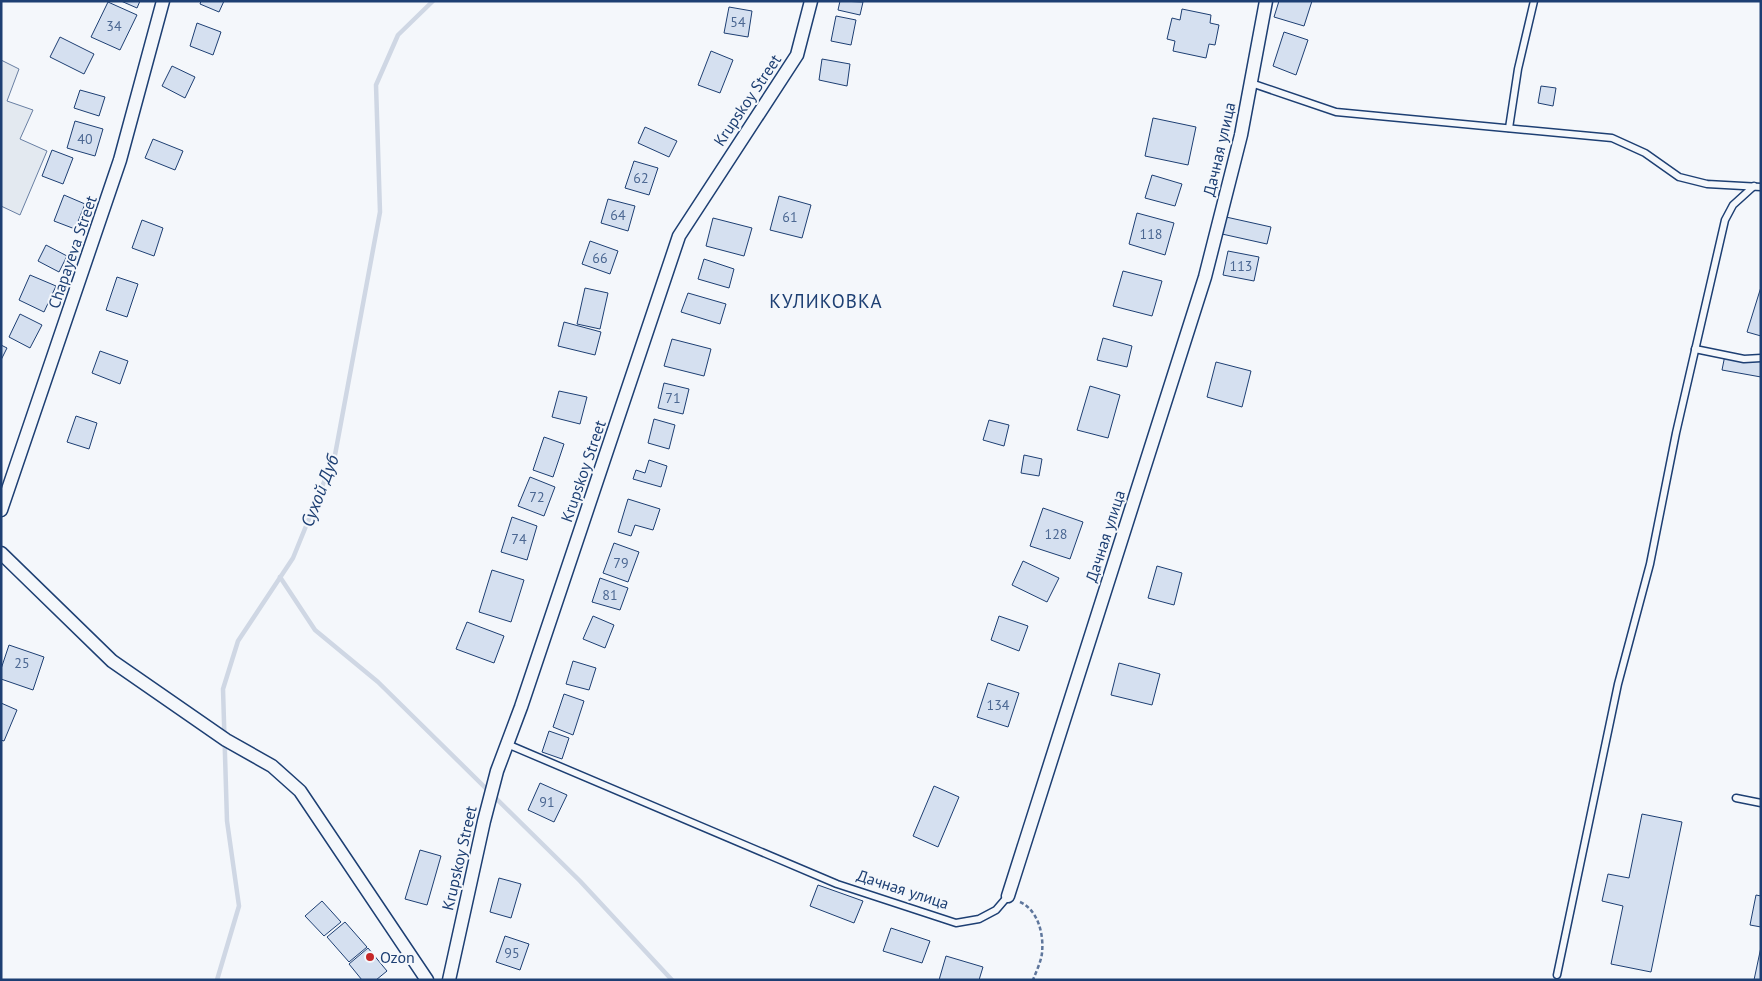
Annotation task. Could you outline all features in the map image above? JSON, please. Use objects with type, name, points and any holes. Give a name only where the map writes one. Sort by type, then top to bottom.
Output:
[{"type":"street","name":"Chapayeva Street","points":[[1,510],[120,160],[163,1]]},
{"type":"street","name":"Krupskoy Street","points":[[449,980],[497,771],[679,236],[797,56],[811,1]]},
{"type":"street","name":"Дачная улица","points":[[1008,896],[1206,276],[1241,135],[1266,1]]},
{"type":"street","points":[[1,553],[112,661],[226,740],[272,766],[300,791],[427,980]]},
{"type":"lane","points":[[1509,128],[1518,69],[1534,1]]},
{"type":"lane","points":[[1251,83],[1336,112],[1612,138],[1645,153],[1679,177],[1707,184],[1758,186]]},
{"type":"lane","points":[[1557,975],[1618,684],[1650,564],[1695,349],[1726,220],[1733,205],[1758,186]]},
{"type":"lane","points":[[1695,349],[1744,360],[1761,358]]},
{"type":"lane","name":"Дачная улица","points":[[507,744],[837,884],[956,923],[979,920],[996,910],[1008,896]]},
{"type":"lane","points":[[1736,798],[1761,803]]},
{"type":"path","points":[[1008,896],[1029,906],[1041,929],[1042,954],[1033,980]]},
{"type":"shaded area","points":[[1,60],[19,69],[7,101],[33,110],[20,139],[47,151],[20,215],[1,206]]},
{"type":"building","points":[[121,1],[140,1],[137,8]]},
{"type":"building","points":[[201,1],[224,1],[219,12],[200,4]]},
{"type":"building","points":[[840,1],[863,2],[860,15],[838,10]]},
{"type":"building","points":[[1279,1],[1312,1],[1304,26],[1274,17]]},
{"type":"building","points":[[108,2],[137,15],[120,50],[91,37]]},
{"type":"building","points":[[729,7],[752,11],[748,37],[724,33]]},
{"type":"building","points":[[1182,9],[1211,15],[1210,23],[1219,25],[1215,45],[1209,44],[1206,58],[1173,51],[1175,41],[1167,39],[1172,18],[1180,20]]},
{"type":"building","points":[[836,16],[856,20],[851,45],[831,41]]},
{"type":"building","points":[[197,23],[221,32],[213,55],[190,46]]},
{"type":"building","points":[[1284,32],[1308,40],[1296,75],[1273,66]]},
{"type":"building","points":[[60,37],[94,54],[84,74],[50,57]]},
{"type":"building","points":[[711,51],[733,60],[720,93],[698,85]]},
{"type":"building","points":[[822,59],[850,64],[847,86],[819,80]]},
{"type":"building","points":[[172,66],[195,77],[185,98],[162,86]]},
{"type":"building","points":[[1541,86],[1556,88],[1553,106],[1538,103]]},
{"type":"building","points":[[80,90],[105,97],[99,116],[74,108]]},
{"type":"building","points":[[1153,118],[1196,127],[1188,165],[1145,156]]},
{"type":"building","points":[[75,121],[103,129],[95,156],[67,148]]},
{"type":"building","points":[[645,127],[677,141],[669,157],[638,143]]},
{"type":"building","points":[[153,139],[183,151],[175,170],[145,158]]},
{"type":"building","points":[[52,150],[73,158],[63,184],[42,176]]},
{"type":"building","points":[[634,161],[658,168],[649,195],[625,188]]},
{"type":"building","points":[[1152,175],[1182,184],[1175,206],[1145,198]]},
{"type":"building","points":[[64,195],[85,204],[75,229],[54,221]]},
{"type":"building","points":[[779,196],[811,205],[802,238],[770,230]]},
{"type":"building","points":[[608,199],[635,206],[628,231],[601,223]]},
{"type":"building","points":[[1137,213],[1174,223],[1165,255],[1129,244]]},
{"type":"building","points":[[1226,217],[1271,227],[1267,244],[1222,234]]},
{"type":"building","points":[[713,218],[752,228],[744,256],[706,246]]},
{"type":"building","points":[[142,220],[163,228],[154,256],[132,248]]},
{"type":"building","points":[[590,241],[618,251],[610,274],[582,264]]},
{"type":"building","points":[[46,245],[67,256],[59,272],[38,261]]},
{"type":"building","points":[[1228,251],[1259,257],[1254,281],[1223,275]]},
{"type":"building","points":[[704,259],[734,269],[729,288],[698,279]]},
{"type":"building","points":[[1123,271],[1162,281],[1152,316],[1113,306]]},
{"type":"building","points":[[30,275],[56,286],[44,312],[19,300]]},
{"type":"building","points":[[117,277],[138,284],[127,317],[106,310]]},
{"type":"building","points":[[1761,287],[1761,336],[1747,332]]},
{"type":"building","points":[[585,288],[608,293],[600,329],[577,324]]},
{"type":"building","points":[[688,293],[726,304],[720,324],[681,312]]},
{"type":"building","points":[[20,314],[42,325],[30,348],[9,337]]},
{"type":"building","points":[[564,322],[601,332],[595,355],[558,346]]},
{"type":"building","points":[[1103,338],[1132,346],[1127,367],[1097,360]]},
{"type":"building","points":[[672,339],[711,349],[704,376],[664,366]]},
{"type":"building","points":[[1,345],[7,348],[1,360]]},
{"type":"building","points":[[100,351],[128,361],[120,384],[92,373]]},
{"type":"building","points":[[1725,355],[1761,361],[1761,377],[1722,370]]},
{"type":"building","points":[[1216,362],[1251,371],[1242,407],[1207,397]]},
{"type":"building","points":[[664,383],[689,389],[683,414],[658,408]]},
{"type":"building","points":[[1090,386],[1120,395],[1108,438],[1077,430]]},
{"type":"building","points":[[559,391],[587,397],[580,424],[552,417]]},
{"type":"building","points":[[76,416],[97,423],[89,449],[67,442]]},
{"type":"building","points":[[654,419],[675,425],[669,449],[648,443]]},
{"type":"building","points":[[989,420],[1009,425],[1004,446],[983,440]]},
{"type":"building","points":[[544,437],[564,444],[553,477],[533,470]]},
{"type":"building","points":[[1024,455],[1042,459],[1039,476],[1021,473]]},
{"type":"building","points":[[649,460],[667,466],[661,487],[633,479],[636,470],[645,473]]},
{"type":"building","points":[[530,477],[555,487],[544,516],[518,506]]},
{"type":"building","points":[[628,499],[660,509],[653,530],[635,525],[631,536],[618,532]]},
{"type":"building","points":[[1043,508],[1083,522],[1070,559],[1030,546]]},
{"type":"building","points":[[512,517],[537,526],[527,560],[501,552]]},
{"type":"building","points":[[614,543],[639,552],[628,582],[603,573]]},
{"type":"building","points":[[1023,561],[1059,578],[1047,602],[1012,585]]},
{"type":"building","points":[[1157,566],[1182,573],[1174,605],[1148,598]]},
{"type":"building","points":[[492,570],[524,580],[511,622],[479,612]]},
{"type":"building","points":[[600,578],[628,588],[620,610],[592,602]]},
{"type":"building","points":[[593,616],[614,625],[605,648],[583,639]]},
{"type":"building","points":[[999,616],[1028,626],[1019,651],[991,640]]},
{"type":"building","points":[[467,622],[504,636],[494,663],[456,649]]},
{"type":"building","points":[[9,645],[44,657],[33,690],[1,679],[1,669]]},
{"type":"building","points":[[573,661],[596,668],[589,690],[566,684]]},
{"type":"building","points":[[1119,663],[1160,674],[1152,705],[1111,695]]},
{"type":"building","points":[[988,683],[1019,693],[1008,727],[977,717]]},
{"type":"building","points":[[564,694],[584,701],[573,735],[553,727]]},
{"type":"building","points":[[1,703],[17,710],[4,741],[1,740]]},
{"type":"building","points":[[549,731],[569,738],[562,759],[542,752]]},
{"type":"building","points":[[540,783],[567,795],[554,822],[528,810]]},
{"type":"building","points":[[934,786],[959,797],[938,847],[913,836]]},
{"type":"building","points":[[1642,814],[1682,822],[1651,972],[1611,964],[1623,906],[1602,901],[1608,874],[1629,878]]},
{"type":"building","points":[[420,850],[441,856],[427,905],[405,899]]},
{"type":"building","points":[[499,878],[521,884],[511,918],[490,912]]},
{"type":"building","points":[[818,885],[863,901],[854,923],[810,906]]},
{"type":"building","points":[[1756,895],[1761,896],[1761,927],[1750,925]]},
{"type":"building","points":[[322,901],[341,922],[324,936],[305,916]]},
{"type":"building","points":[[345,922],[367,947],[349,962],[327,937]]},
{"type":"building","points":[[891,928],[930,941],[922,963],[883,951]]},
{"type":"building","points":[[505,936],[529,944],[520,970],[496,962]]},
{"type":"building","points":[[1761,947],[1761,980],[1754,980]]},
{"type":"building","points":[[368,948],[387,971],[376,980],[362,980],[349,964]]},
{"type":"building","points":[[946,956],[983,967],[979,980],[939,980]]},
{"type":"waterway","name":"Сухой Дуб","points":[[217,980],[239,906],[227,821],[223,689],[238,641],[293,558],[335,455],[380,212],[376,85],[398,35],[433,1]]},
{"type":"waterway","points":[[280,577],[315,630],[378,682],[580,881],[672,980]]},
{"type":"place","name":"Ozon","points":[[370,957]]},
{"type":"district","name":"КУЛИКОВКА","points":[[826,301]]}]
